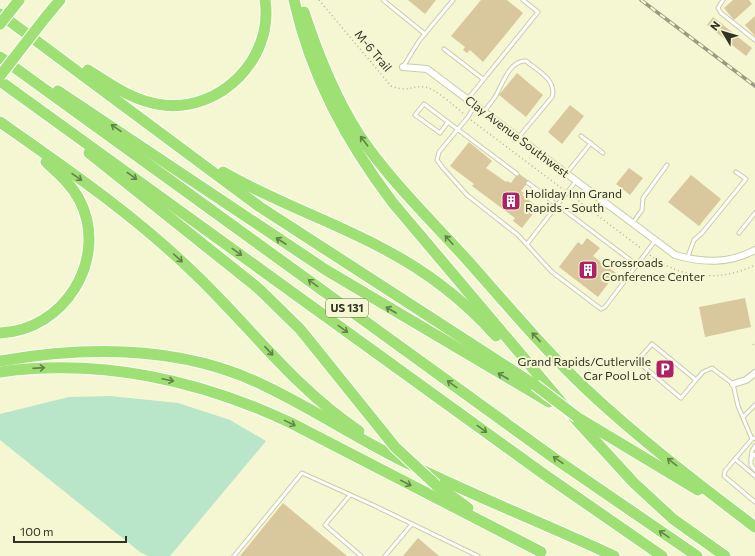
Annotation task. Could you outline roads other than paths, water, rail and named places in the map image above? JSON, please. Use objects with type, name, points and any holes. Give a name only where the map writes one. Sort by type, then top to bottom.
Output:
[{"type":"highway","points":[[0,24],[19,0]]},
{"type":"highway","points":[[0,76],[59,0]]},
{"type":"highway","points":[[42,45],[64,56],[134,97],[163,105],[193,103],[209,98],[224,90],[237,80],[249,66],[263,37],[266,24],[265,0]]},
{"type":"highway","points":[[294,0],[302,33],[321,86],[347,137],[370,174],[397,209],[578,419],[655,503],[697,537],[725,556]]},
{"type":"highway","points":[[301,0],[314,44],[327,77],[359,134],[389,173],[529,329],[584,387],[648,443],[751,524]]},
{"type":"highway","points":[[0,14],[175,142],[260,207],[535,385],[578,419]]},
{"type":"highway","points":[[0,56],[97,115],[242,216],[326,270],[600,431],[751,524]]},
{"type":"highway","name":"US 131","points":[[0,56],[548,453],[697,556]]},
{"type":"highway","name":"US 131","points":[[0,81],[545,475],[662,556]]},
{"type":"highway","points":[[10,88],[80,147],[258,288],[300,329],[387,438],[406,459],[478,515],[544,554]]},
{"type":"highway","points":[[0,122],[93,188],[154,236],[194,272],[297,380],[330,410],[436,481]]},
{"type":"highway","points":[[0,122],[69,184],[80,202],[84,213],[89,238],[86,266],[82,278],[69,298],[55,313],[38,324],[19,331],[0,333]]},
{"type":"highway","points":[[175,142],[251,188],[381,247],[437,282],[487,326],[578,419]]},
{"type":"highway","points":[[0,361],[48,354],[110,352],[150,353],[202,363],[228,371],[262,384],[436,481],[614,556]]},
{"type":"highway","points":[[0,372],[48,368],[102,370],[137,374],[204,389],[262,410],[291,423],[544,554]]},
{"type":"street","name":"Clay Avenue Southwest","points":[[403,67],[426,69],[675,255],[695,261],[723,261],[745,256],[755,250]]},
{"type":"street","points":[[733,384],[746,380],[755,374]]},
{"type":"lane","points":[[383,0],[425,34]]},
{"type":"lane","points":[[403,67],[425,34],[453,0]]},
{"type":"lane","points":[[467,100],[538,12],[523,0]]},
{"type":"lane","points":[[723,0],[718,8],[721,13],[755,40]]},
{"type":"lane","points":[[444,48],[483,79]]},
{"type":"lane","points":[[484,112],[496,96],[500,84],[511,70],[517,64],[526,61],[550,81],[554,89],[552,97],[518,138]]},
{"type":"lane","points":[[448,122],[440,133],[415,115],[424,104],[448,122],[458,130],[517,174]]},
{"type":"lane","points":[[475,105],[458,130],[439,152],[437,160],[467,194],[527,244],[552,272],[601,309],[606,307],[655,241]]},
{"type":"lane","points":[[581,136],[603,153]]},
{"type":"lane","points":[[566,174],[591,143]]},
{"type":"lane","points":[[632,224],[642,210],[643,198],[667,165]]},
{"type":"lane","points":[[687,259],[695,238],[702,233],[746,179],[736,172]]},
{"type":"lane","points":[[527,244],[576,181]]},
{"type":"lane","points":[[528,183],[637,265]]},
{"type":"lane","points":[[739,233],[755,213]]},
{"type":"lane","points":[[696,380],[652,344],[637,361],[681,398],[703,372],[712,368],[733,384],[743,417],[754,439],[725,471],[724,476],[755,502]]},
{"type":"lane","points":[[743,417],[755,405]]},
{"type":"lane","points":[[755,446],[752,451],[751,458],[751,465],[755,470]]},
{"type":"lane","points":[[751,458],[755,454]]},
{"type":"lane","points":[[735,459],[755,476]]},
{"type":"lane","points":[[234,556],[302,473],[478,556]]},
{"type":"lane","points":[[350,495],[325,526],[361,556]]},
{"type":"lane","points":[[385,556],[412,524]]},
{"type":"railway","points":[[641,0],[755,86]]},
{"type":"place","name":"Holiday Inn Grand Rapids - South","points":[[511,201]]},
{"type":"place","name":"Crossroads Conference Center","points":[[588,270]]},
{"type":"place","name":"Grand Rapids/Cutlerville Car Pool Lot","points":[[665,369]]}]
